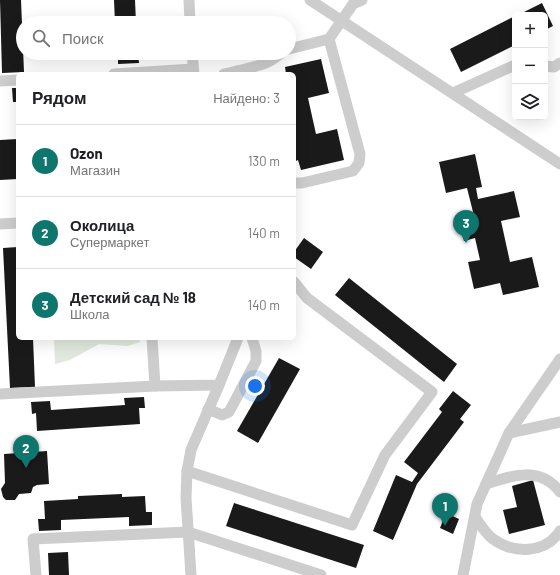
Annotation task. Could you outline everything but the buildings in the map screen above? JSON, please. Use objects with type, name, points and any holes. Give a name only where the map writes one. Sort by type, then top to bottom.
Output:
[{"type":"street","points":[[189,0],[190,16]]},
{"type":"street","points":[[310,0],[560,164]]},
{"type":"street","points":[[296,47],[330,39],[353,4],[362,0]]},
{"type":"street","points":[[296,183],[302,183],[353,171],[359,163],[360,154],[330,39]]},
{"type":"street","points":[[193,60],[194,72]]},
{"type":"street","points":[[238,72],[267,64],[273,60]]},
{"type":"street","points":[[548,66],[554,67],[560,63]]},
{"type":"street","points":[[453,93],[512,66]]},
{"type":"street","points":[[0,81],[16,80]]},
{"type":"street","points":[[0,224],[16,223]]},
{"type":"street","points":[[187,471],[352,525],[385,455],[432,392],[307,298],[296,284]]},
{"type":"street","points":[[152,340],[155,386]]},
{"type":"street","points":[[191,575],[186,498],[187,471],[191,450],[237,340]]},
{"type":"street","points":[[208,409],[222,415],[229,412],[256,361],[256,351],[253,340]]},
{"type":"street","points":[[463,575],[477,504],[509,433],[560,359]]},
{"type":"street","points":[[0,394],[155,386],[219,385]]},
{"type":"street","points":[[509,433],[560,422]]},
{"type":"street","points":[[486,484],[507,477],[528,474],[552,482],[560,492]]},
{"type":"street","points":[[475,518],[492,538],[508,547],[534,550],[546,546],[560,531]]},
{"type":"street","points":[[36,575],[33,539],[188,532],[321,575]]},
{"type":"shaded area","points":[[54,340],[140,340],[140,342],[128,346],[99,344],[70,360],[55,364]]},
{"type":"place","name":"Детский сад № 18","points":[[466,243]]},
{"type":"place","name":"Околица","points":[[26,468]]},
{"type":"place","name":"Ozon","points":[[445,526]]}]
